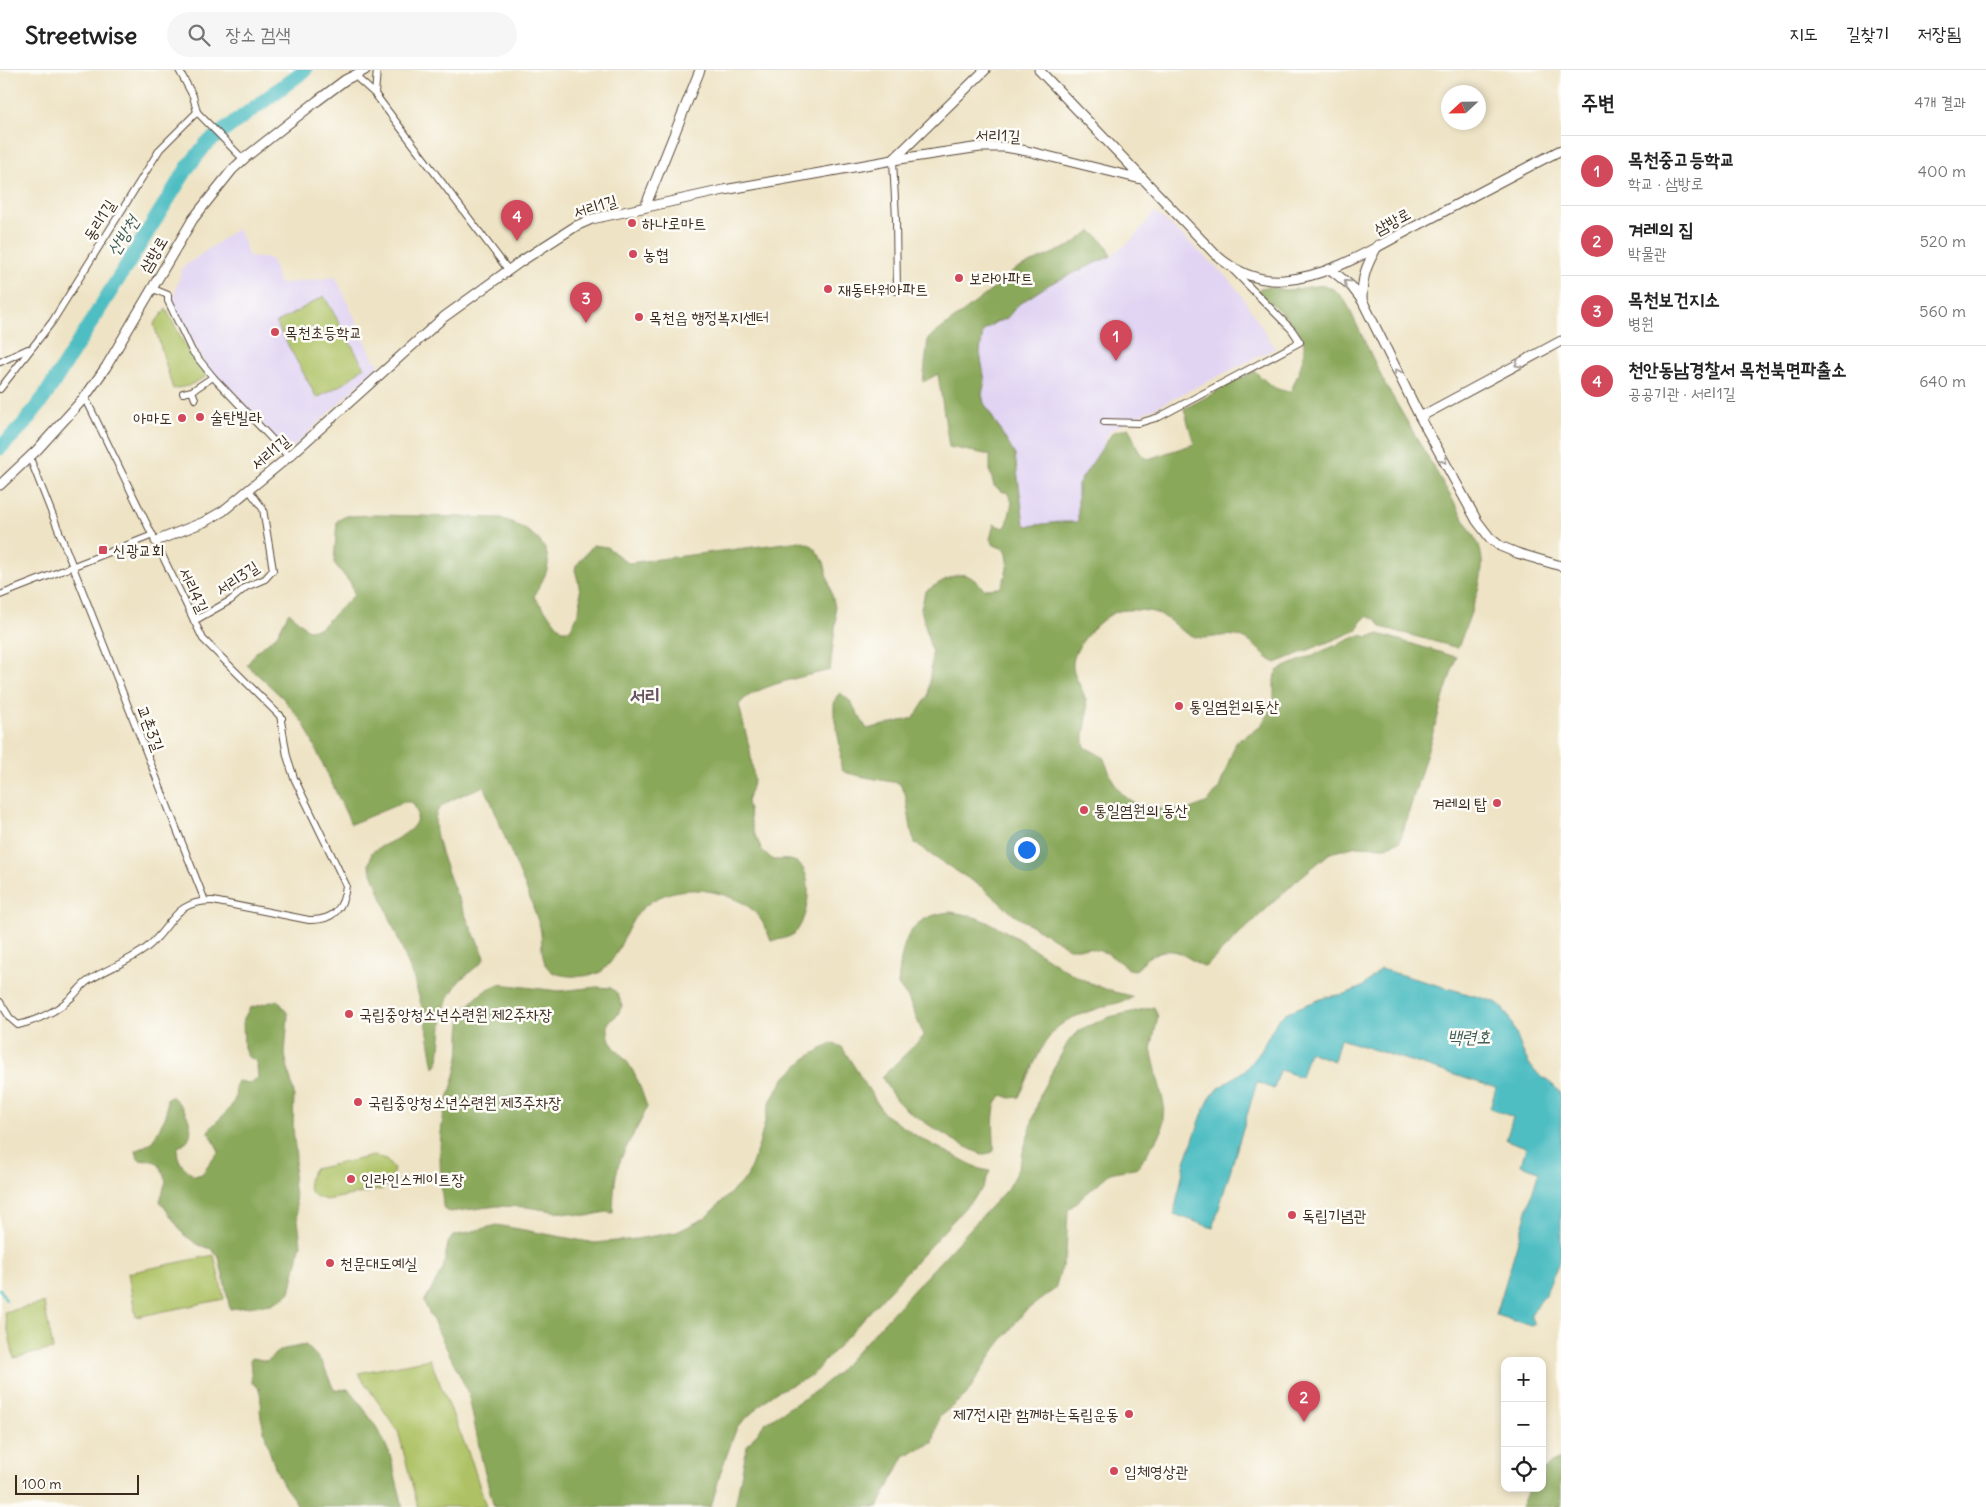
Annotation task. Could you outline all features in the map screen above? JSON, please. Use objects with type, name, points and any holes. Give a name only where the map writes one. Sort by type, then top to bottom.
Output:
[{"type":"street","points":[[179,70],[193,96],[197,112],[243,160]]},
{"type":"street","name":"삼방로","points":[[0,485],[30,458],[84,397],[106,367],[192,219],[243,160],[345,80],[365,70]]},
{"type":"street","points":[[375,94],[376,70]]},
{"type":"street","points":[[645,207],[700,70]]},
{"type":"street","points":[[897,291],[893,160],[985,70]]},
{"type":"street","name":"삼방로","points":[[1038,70],[1141,179],[1292,330],[1300,342],[1159,417],[1139,423],[1104,422]]},
{"type":"street","points":[[355,76],[375,94],[509,270]]},
{"type":"street","name":"동리1길","points":[[0,389],[52,322],[160,149],[197,112]]},
{"type":"street","name":"서리1길","points":[[0,595],[72,566],[204,522],[223,511],[289,457],[444,317],[509,270],[576,226],[592,219],[734,188],[980,147],[1005,147],[1073,161],[1141,179]]},
{"type":"street","name":"삼방로","points":[[1228,266],[1242,274],[1258,278],[1283,280],[1330,269],[1561,150]]},
{"type":"street","points":[[1362,300],[1362,280],[1367,264],[1378,245]]},
{"type":"street","points":[[1330,269],[1350,286],[1362,300],[1420,417],[1490,538],[1500,546],[1517,553],[1561,566]]},
{"type":"street","points":[[151,288],[168,295],[168,301],[192,350],[213,377],[289,457]]},
{"type":"street","points":[[1420,417],[1561,341]]},
{"type":"street","name":"동리1길","points":[[0,362],[31,348]]},
{"type":"street","points":[[183,392],[192,391],[213,377]]},
{"type":"street","points":[[192,391],[194,399]]},
{"type":"street","name":"서리4길","points":[[84,397],[204,639],[282,717],[286,756],[294,778],[346,885],[344,900],[334,914],[320,920],[205,901]]},
{"type":"street","points":[[30,458],[72,566]]},
{"type":"street","name":"서리3길","points":[[194,621],[231,600],[246,587],[265,578],[273,570],[263,509],[250,490]]},
{"type":"street","name":"교촌3길","points":[[72,566],[205,901]]},
{"type":"street","points":[[0,1002],[10,1018],[18,1025],[45,1017],[58,1010],[88,982],[145,950],[176,913],[184,907],[205,901]]},
{"type":"shaded area","points":[[1154,212],[1225,275],[1240,293],[1275,348],[1110,430],[1101,449],[1078,484],[1078,522],[1059,522],[1028,526],[1024,524],[1023,520],[1015,455],[984,403],[982,394],[985,381],[980,353],[983,331],[996,322],[1006,319],[1019,304],[1050,284],[1111,256],[1131,241]]},
{"type":"shaded area","name":"목천초등학교","points":[[238,228],[249,257],[271,259],[280,284],[336,277],[374,360],[380,364],[289,451],[206,366],[172,305],[182,268]]},
{"type":"green space","points":[[1091,231],[1108,248],[1111,256],[1050,284],[1019,304],[1006,319],[996,322],[983,331],[980,353],[985,381],[982,394],[984,403],[1015,455],[1024,524],[1028,526],[1059,522],[1078,522],[1078,484],[1113,432],[1129,428],[1139,452],[1148,459],[1194,444],[1184,409],[1255,371],[1275,388],[1291,391],[1303,356],[1304,343],[1302,337],[1285,316],[1258,292],[1263,287],[1287,290],[1321,286],[1334,290],[1347,304],[1384,382],[1479,545],[1482,557],[1480,581],[1458,648],[1381,627],[1377,620],[1367,616],[1360,623],[1358,630],[1276,663],[1243,638],[1230,635],[1206,638],[1195,637],[1184,632],[1159,614],[1149,611],[1132,610],[1119,611],[1104,619],[1082,642],[1074,659],[1073,667],[1087,706],[1085,747],[1103,757],[1114,783],[1123,795],[1136,804],[1165,810],[1190,809],[1208,802],[1219,788],[1236,742],[1261,726],[1269,711],[1274,698],[1274,679],[1278,670],[1360,635],[1368,637],[1379,634],[1456,657],[1400,841],[1386,847],[1357,846],[1330,853],[1296,881],[1205,967],[1182,954],[1164,951],[1149,957],[1135,970],[1129,969],[1107,953],[1088,948],[1069,948],[1014,915],[982,887],[915,843],[905,793],[899,783],[846,772],[843,771],[841,766],[834,711],[834,702],[837,696],[840,693],[850,701],[867,729],[914,718],[928,696],[931,668],[932,654],[921,609],[925,592],[944,580],[960,575],[970,577],[984,589],[1000,588],[1007,569],[1008,559],[1006,550],[994,545],[990,539],[994,524],[1003,528],[1007,525],[1012,502],[1007,492],[1003,492],[994,486],[990,472],[990,455],[949,447],[938,374],[923,382],[928,339],[1016,269],[1070,246]]},
{"type":"green space","points":[[324,296],[364,367],[346,382],[317,398],[276,323]]},
{"type":"green space","points":[[166,309],[189,353],[207,376],[188,386],[173,389],[154,324]]},
{"type":"green space","points":[[346,516],[501,518],[525,529],[539,541],[547,556],[547,569],[534,597],[562,630],[569,630],[577,615],[580,594],[575,570],[576,566],[593,545],[607,547],[628,563],[800,541],[813,546],[824,562],[835,607],[836,620],[830,670],[767,687],[745,698],[739,705],[750,750],[754,780],[747,802],[753,830],[762,850],[773,860],[796,862],[804,870],[807,879],[808,899],[806,910],[799,928],[794,934],[771,941],[760,918],[746,904],[708,891],[683,890],[659,897],[638,913],[618,951],[602,971],[584,976],[568,976],[555,973],[547,967],[544,961],[540,929],[536,915],[484,786],[452,800],[437,812],[435,824],[444,861],[461,906],[485,957],[481,963],[459,981],[449,997],[443,1015],[439,1060],[434,1068],[426,1022],[414,979],[369,865],[372,852],[413,827],[417,820],[417,812],[412,802],[404,802],[351,824],[304,724],[282,697],[247,665],[257,651],[277,635],[289,612],[308,630],[320,628],[354,595],[351,584],[334,563],[337,521]]},
{"type":"green space","points":[[950,912],[969,915],[987,922],[1004,930],[1086,981],[1133,997],[1074,1017],[1059,1026],[1052,1033],[1041,1050],[1019,1097],[1010,1098],[1002,1095],[998,1100],[994,1113],[994,1151],[986,1154],[976,1152],[955,1141],[908,1111],[896,1100],[882,1077],[924,1036],[908,998],[898,985],[901,958],[908,936],[914,927],[923,920]]},
{"type":"green space","points":[[499,984],[559,991],[597,987],[611,988],[618,994],[622,1006],[618,1014],[608,1023],[609,1037],[613,1046],[634,1073],[647,1107],[618,1167],[613,1213],[606,1212],[587,1216],[526,1207],[497,1206],[450,1212],[445,1210],[443,1206],[440,1145],[445,1109],[459,1057],[461,1024],[470,1004],[480,994]]},
{"type":"green space","points":[[278,1000],[288,1014],[285,1055],[294,1094],[293,1128],[296,1157],[293,1180],[301,1244],[290,1292],[284,1298],[271,1304],[230,1309],[219,1257],[211,1249],[199,1245],[184,1235],[160,1201],[166,1181],[162,1170],[156,1162],[138,1159],[136,1151],[152,1142],[166,1116],[167,1098],[171,1096],[182,1107],[190,1122],[191,1129],[190,1136],[178,1147],[179,1160],[194,1176],[202,1174],[219,1151],[208,1131],[231,1106],[238,1081],[249,1083],[258,1078],[255,1060],[248,1057],[244,1048],[243,1020],[250,1008]]},
{"type":"green space","points":[[1154,1007],[1158,1017],[1151,1049],[1164,1105],[1162,1131],[1138,1167],[1110,1173],[1068,1210],[1066,1253],[1055,1289],[1024,1312],[995,1349],[966,1395],[939,1417],[933,1443],[904,1456],[878,1507],[735,1507],[747,1446],[765,1423],[814,1392],[836,1374],[1007,1189],[1018,1169],[1041,1092],[1068,1042],[1081,1029],[1109,1017]]},
{"type":"green space","points":[[831,1043],[842,1047],[884,1114],[920,1138],[980,1169],[990,1171],[983,1188],[811,1376],[772,1394],[737,1427],[721,1471],[711,1507],[494,1507],[482,1461],[468,1392],[424,1302],[443,1269],[448,1243],[453,1236],[497,1225],[595,1243],[677,1232],[705,1218],[747,1177],[759,1145],[770,1102],[784,1079],[805,1059]]},
{"type":"green space","name":"인라인스케이트장","points":[[373,1156],[386,1160],[394,1169],[391,1182],[383,1189],[327,1200],[316,1197],[310,1191],[308,1180],[314,1169]]},
{"type":"green space","points":[[214,1255],[224,1299],[136,1317],[128,1273]]},
{"type":"green space","points":[[44,1303],[53,1349],[14,1358],[4,1312]]},
{"type":"green space","points":[[306,1345],[322,1362],[334,1390],[348,1389],[353,1393],[379,1431],[390,1454],[403,1507],[298,1507],[283,1484],[267,1443],[260,1412],[260,1393],[259,1389],[252,1383],[250,1360],[253,1358],[267,1361],[284,1349]]},
{"type":"green space","points":[[430,1359],[472,1462],[486,1507],[418,1507],[398,1431],[358,1373]]},
{"type":"green space","points":[[1561,1459],[1561,1507],[1521,1507],[1527,1492],[1546,1492],[1546,1468],[1551,1463]]},
{"type":"water","name":"백련호","points":[[1381,969],[1496,1002],[1508,1016],[1530,1065],[1554,1086],[1561,1095],[1561,1257],[1545,1295],[1531,1314],[1535,1324],[1531,1326],[1496,1315],[1539,1171],[1521,1165],[1526,1147],[1506,1140],[1513,1117],[1490,1108],[1496,1088],[1340,1039],[1334,1061],[1309,1052],[1301,1077],[1280,1070],[1274,1089],[1257,1082],[1213,1228],[1174,1214],[1185,1162],[1210,1098],[1220,1087],[1245,1070],[1261,1050],[1277,1021],[1285,1013],[1326,997],[1345,994],[1362,987]]},
{"type":"waterway","name":"산방천","points":[[0,448],[23,425],[45,396],[188,167],[206,144],[305,70]]},
{"type":"waterway","points":[[0,1289],[6,1300]]},
{"type":"place","name":"하나로마트","points":[[632,223]]},
{"type":"place","name":"천안동남경찰서 목천북면파출소","points":[[517,241]]},
{"type":"place","name":"농협","points":[[633,254]]},
{"type":"place","name":"보라아파트","points":[[959,278]]},
{"type":"place","name":"재동타워아파트","points":[[828,289]]},
{"type":"place","name":"목천읍 행정복지센터","points":[[639,317]]},
{"type":"place","name":"목천보건지소","points":[[586,323]]},
{"type":"place","name":"목천초등학교","points":[[275,332]]},
{"type":"place","name":"목천중고등학교","points":[[1116,361]]},
{"type":"place","name":"술탄빌라","points":[[200,417]]},
{"type":"place","name":"아마도","points":[[182,418]]},
{"type":"place","name":"신광교회","points":[[103,550]]},
{"type":"place","name":"통일염원의동산","points":[[1179,706]]},
{"type":"place","name":"겨레의 탑","points":[[1497,803]]},
{"type":"place","name":"통일염원의 동산","points":[[1084,810]]},
{"type":"place","name":"국립중앙청소년수련원 제2주차장","points":[[349,1014]]},
{"type":"place","name":"국립중앙청소년수련원 제3주차장","points":[[358,1102]]},
{"type":"place","name":"인라인스케이트장","points":[[351,1179]]},
{"type":"place","name":"독립기념관","points":[[1292,1215]]},
{"type":"place","name":"천문대도예실","points":[[330,1263]]},
{"type":"place","name":"제7전시관 함께하는독립운동","points":[[1129,1414]]},
{"type":"place","name":"겨레의 집","points":[[1304,1422]]},
{"type":"place","name":"입체영상관","points":[[1114,1471]]},
{"type":"district","name":"서리","points":[[645,695]]}]
